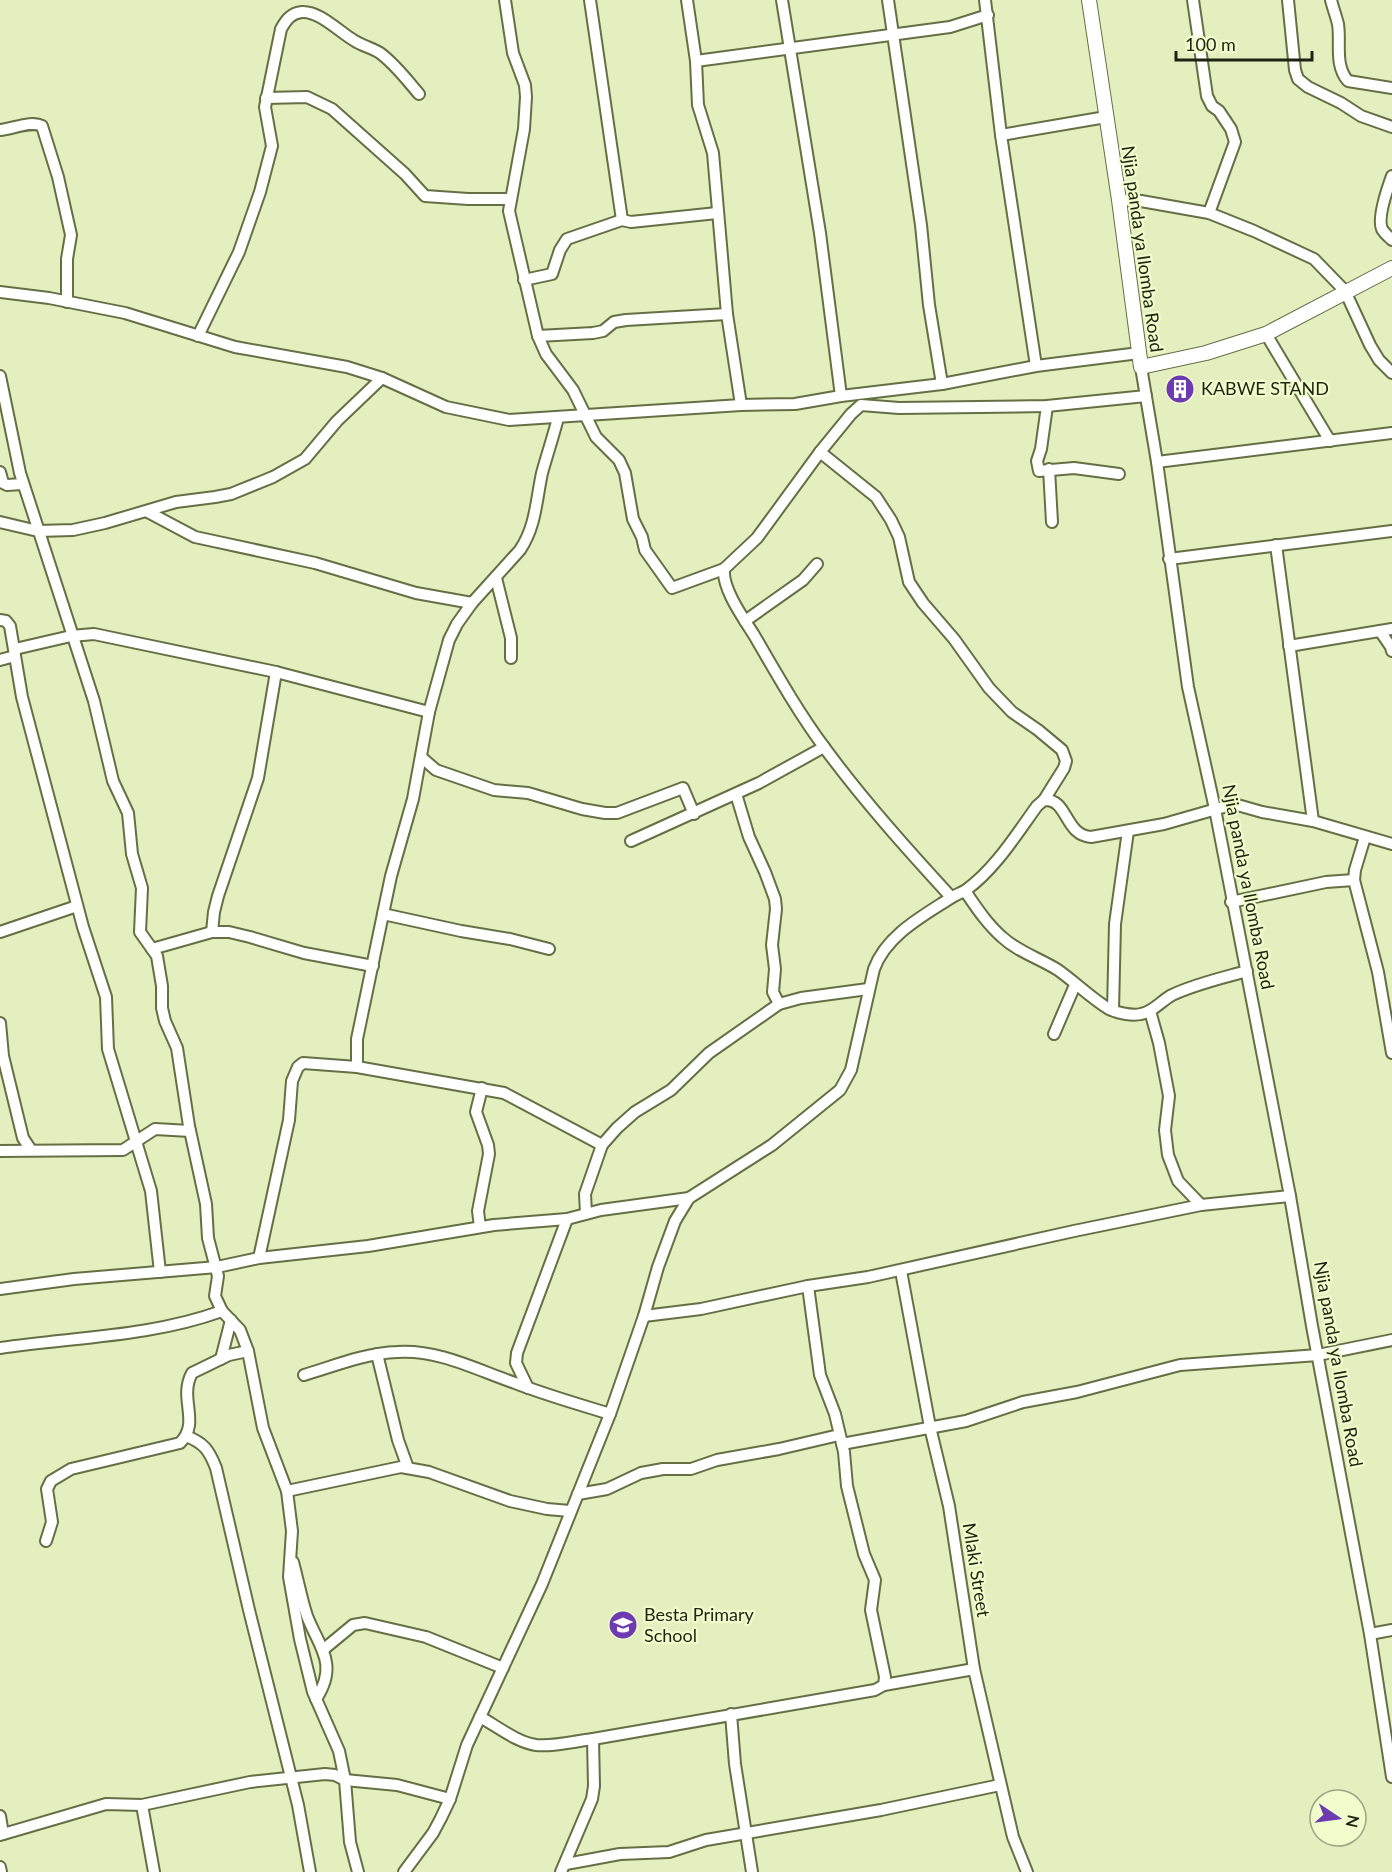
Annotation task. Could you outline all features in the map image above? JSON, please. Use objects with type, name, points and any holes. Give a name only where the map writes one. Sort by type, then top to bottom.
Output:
[{"type":"main road","name":"Njia panda ya Ilomba Road","points":[[1089,0],[1140,360]]},
{"type":"main road","points":[[1140,360],[1206,352],[1266,334],[1392,268]]},
{"type":"street","points":[[505,0],[513,53],[525,85],[526,97],[524,129],[509,211],[538,336],[546,354],[573,390],[596,437],[619,460],[625,472],[633,519],[642,537],[645,550],[672,588],[724,569],[764,530],[820,452],[861,405],[899,408],[1047,406],[1146,396]]},
{"type":"street","points":[[590,0],[622,220]]},
{"type":"street","points":[[687,0],[696,61],[698,105],[713,148],[727,314],[741,405]]},
{"type":"street","points":[[782,0],[788,48],[820,233],[841,396]]},
{"type":"street","points":[[888,0],[921,225],[929,305],[942,384]]},
{"type":"street","points":[[985,0],[1000,135],[1036,366]]},
{"type":"street","points":[[1193,0],[1207,96],[1212,106],[1219,111],[1231,129],[1235,142],[1209,213]]},
{"type":"street","points":[[1288,0],[1298,79],[1308,87],[1361,116],[1392,127]]},
{"type":"street","points":[[1331,0],[1338,23],[1338,53],[1344,76],[1348,81],[1392,88]]},
{"type":"street","points":[[198,336],[239,252],[260,192],[272,141],[265,116],[266,98],[281,28],[291,15],[305,12],[322,19],[357,42],[380,53],[401,72],[419,94]]},
{"type":"street","points":[[696,61],[950,27],[988,15]]},
{"type":"street","points":[[266,98],[307,97],[332,109],[405,174],[425,196],[511,199]]},
{"type":"street","points":[[1000,135],[1106,117]]},
{"type":"street","points":[[0,130],[34,123],[42,126],[58,177],[71,235],[67,260],[67,302]]},
{"type":"street","points":[[1392,176],[1386,192],[1381,225],[1392,240]]},
{"type":"street","points":[[1119,200],[1141,201],[1209,213],[1314,259],[1345,291],[1370,345],[1392,373]]},
{"type":"street","points":[[524,280],[554,273],[560,250],[567,239],[622,220],[631,222],[717,213]]},
{"type":"street","points":[[0,292],[125,313],[235,347],[347,367],[382,378],[446,407],[509,420],[741,405],[795,404],[942,384],[1036,366],[1140,360]]},
{"type":"street","points":[[538,336],[603,331],[614,322],[626,320],[727,314]]},
{"type":"street","points":[[1266,334],[1330,441]]},
{"type":"street","name":"Njia panda ya Ilomba Road","points":[[1140,360],[1157,462],[1188,687],[1215,809],[1231,902],[1247,971],[1290,1196],[1370,1635],[1392,1777]]},
{"type":"street","points":[[0,376],[23,484],[94,702],[113,781],[128,813],[132,854],[142,888],[140,932],[159,964],[162,1008],[177,1048],[190,1131],[206,1204],[208,1238],[217,1268],[215,1296],[222,1311],[240,1330],[248,1351],[263,1428],[287,1491],[292,1531],[288,1567],[290,1586],[305,1663],[316,1699],[335,1738],[345,1780],[350,1842],[358,1872]]},
{"type":"street","points":[[0,522],[38,531],[80,529],[176,502],[231,494],[273,477],[305,459],[337,421],[382,378]]},
{"type":"street","points":[[1047,406],[1037,461],[1040,471],[1085,469],[1119,474]]},
{"type":"street","points":[[357,1066],[357,1039],[391,876],[416,789],[429,712],[449,640],[472,603],[520,550],[532,528],[542,474],[558,418]]},
{"type":"street","points":[[1157,462],[1392,433]]},
{"type":"street","points":[[0,1289],[74,1278],[217,1268],[259,1258],[368,1246],[480,1227],[567,1219],[688,1198],[772,1145],[840,1090],[851,1070],[868,989],[878,957],[890,942],[951,897],[965,891],[990,867],[1058,781],[1066,761],[1062,750],[1012,712],[989,688],[954,639],[923,603],[909,582],[899,537],[876,497],[820,452]]},
{"type":"street","points":[[1049,469],[1052,522]]},
{"type":"street","points":[[0,472],[3,483],[23,484]]},
{"type":"street","points":[[147,512],[195,537],[315,563],[416,593],[472,603]]},
{"type":"street","points":[[1169,559],[1392,531]]},
{"type":"street","points":[[1276,545],[1313,821]]},
{"type":"street","points":[[745,621],[803,580],[818,564]]},
{"type":"street","points":[[724,569],[725,579],[745,621],[794,703],[824,747],[907,849],[951,897]]},
{"type":"street","points":[[496,578],[511,638],[511,658]]},
{"type":"street","points":[[0,620],[6,621],[10,626],[22,697],[77,906],[106,997],[108,1049],[151,1191],[157,1227],[160,1272]]},
{"type":"street","points":[[1289,646],[1392,629]]},
{"type":"street","points":[[1380,630],[1392,648]]},
{"type":"street","points":[[0,660],[15,652],[71,636],[94,634],[276,672],[429,712]]},
{"type":"street","points":[[212,932],[218,896],[258,778],[276,672]]},
{"type":"street","points":[[631,841],[736,794],[824,747]]},
{"type":"street","points":[[421,757],[436,770],[494,790],[528,793],[595,812],[617,813],[683,788],[694,814]]},
{"type":"street","points":[[736,794],[749,837],[775,898],[772,945],[776,969],[773,992],[779,1004]]},
{"type":"street","points":[[1044,800],[1058,805],[1080,836],[1091,837],[1128,831],[1187,818],[1234,804],[1262,812],[1313,821],[1391,843]]},
{"type":"street","points":[[1113,1010],[1115,924],[1128,831]]},
{"type":"street","points":[[1365,837],[1354,880],[1378,972],[1392,1053]]},
{"type":"street","points":[[1231,902],[1326,882],[1354,880]]},
{"type":"street","points":[[965,891],[990,925],[1005,940],[1056,969],[1075,985],[1113,1010],[1134,1015],[1150,1011],[1162,1001],[1184,990],[1247,971]]},
{"type":"street","points":[[0,932],[77,906]]},
{"type":"street","points":[[383,914],[549,949]]},
{"type":"street","points":[[152,949],[212,932],[229,932],[304,953],[373,966]]},
{"type":"street","points":[[354,962],[361,970],[368,988]]},
{"type":"street","points":[[1054,1034],[1075,985]]},
{"type":"street","points":[[586,1214],[585,1194],[602,1145],[635,1112],[671,1090],[710,1053],[779,1004],[801,998],[868,989]]},
{"type":"street","points":[[1150,1011],[1159,1042],[1169,1096],[1166,1130],[1168,1155],[1178,1181],[1202,1205]]},
{"type":"street","points":[[0,1023],[3,1056],[23,1138],[31,1150]]},
{"type":"street","points":[[259,1258],[289,1120],[292,1080],[298,1067],[303,1063],[357,1066],[504,1093],[602,1145]]},
{"type":"street","points":[[480,1227],[478,1212],[489,1154],[488,1144],[476,1112],[482,1088]]},
{"type":"street","points":[[0,1151],[123,1150],[155,1129],[190,1131]]},
{"type":"street","points":[[17,1151],[23,1138]]},
{"type":"street","points":[[644,1316],[701,1309],[808,1286],[901,1271],[1074,1231],[1202,1205],[1290,1196]]},
{"type":"street","points":[[404,1872],[433,1833],[450,1799],[467,1745],[535,1601],[610,1414],[675,1221],[688,1198]]},
{"type":"street","points":[[657,1203],[675,1221]]},
{"type":"street","points":[[503,1379],[516,1358],[567,1219]]},
{"type":"street","name":"Mlaki Street","points":[[901,1271],[930,1427],[949,1506],[974,1669],[1015,1844],[1027,1872]]},
{"type":"street","points":[[808,1286],[820,1375],[835,1414],[847,1486],[864,1554],[875,1580],[871,1610],[885,1677],[884,1685]]},
{"type":"street","points":[[0,1348],[149,1330],[222,1311]]},
{"type":"street","points":[[221,1359],[231,1320]]},
{"type":"street","points":[[578,1494],[607,1489],[641,1473],[663,1469],[691,1469],[717,1460],[779,1449],[966,1421],[1023,1402],[1077,1392],[1180,1365],[1318,1355],[1392,1340]]},
{"type":"street","points":[[46,1541],[52,1522],[47,1489],[51,1481],[71,1469],[177,1444],[186,1436],[190,1419],[186,1389],[192,1373],[221,1359],[248,1351]]},
{"type":"street","points":[[304,1375],[377,1354],[422,1352],[448,1358],[528,1388],[610,1414]]},
{"type":"street","points":[[377,1354],[398,1440],[408,1467]]},
{"type":"street","points":[[516,1358],[528,1388]]},
{"type":"street","points":[[186,1436],[203,1444],[210,1452],[216,1467],[298,1805],[310,1872]]},
{"type":"street","points":[[287,1491],[394,1467],[408,1467],[429,1472],[510,1501],[547,1509],[570,1511]]},
{"type":"street","points":[[290,1556],[308,1618],[324,1649],[326,1676],[316,1699]]},
{"type":"street","points":[[324,1649],[352,1625],[366,1623],[426,1637],[503,1668]]},
{"type":"street","points":[[1370,1635],[1392,1630]]},
{"type":"street","points":[[480,1717],[535,1745],[552,1745],[875,1690],[884,1685],[974,1669]]},
{"type":"street","points":[[730,1714],[735,1764],[752,1872]]},
{"type":"street","points":[[564,1868],[592,1799],[593,1739]]},
{"type":"street","points":[[0,1816],[2,1834],[106,1804],[142,1805],[250,1782],[330,1774],[345,1780],[397,1785],[450,1799]]},
{"type":"street","points":[[564,1868],[620,1854],[669,1852],[706,1840],[881,1810],[1000,1785]]},
{"type":"street","points":[[142,1805],[154,1872]]},
{"type":"street","points":[[0,1867],[1,1872]]},
{"type":"place","name":"KABWE STAND","points":[[1180,389]]},
{"type":"place","name":"Besta Primary School","points":[[623,1625]]}]
